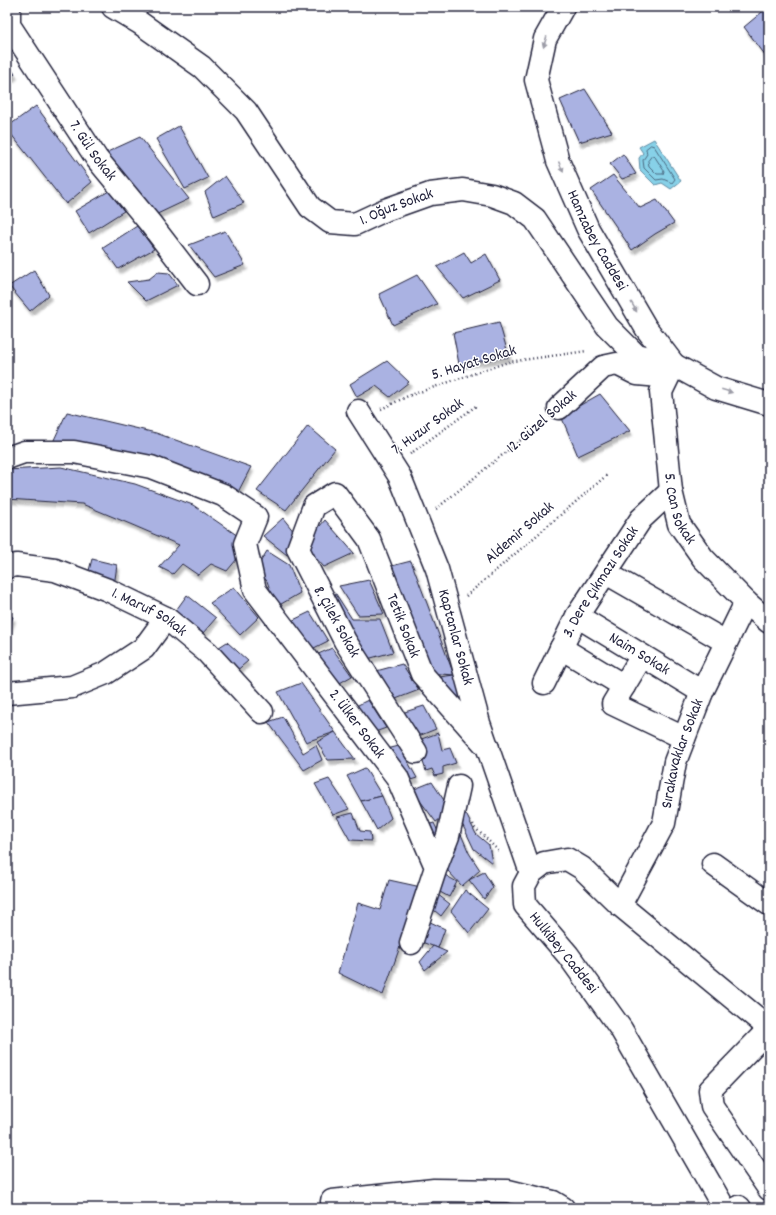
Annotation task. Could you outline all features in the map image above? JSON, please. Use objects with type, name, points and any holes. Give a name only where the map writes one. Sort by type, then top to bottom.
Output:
[{"type":"street","name":"7. Gül Sokak","points":[[9,7],[9,25],[97,160],[150,223],[197,284]]},
{"type":"street","name":"1. Oğuz Sokak","points":[[113,7],[140,23],[202,67],[246,111],[310,207],[330,222],[356,224],[385,210],[430,194],[463,190],[492,195],[514,203],[535,219],[607,326],[636,354],[674,365]]},
{"type":"street","name":"Hamzabey Caddesi","points":[[562,7],[544,39],[536,80],[558,161],[588,229],[646,328],[674,365],[716,388],[769,404]]},
{"type":"street","name":"12. Güzel Sokak","points":[[559,408],[603,367],[617,364],[637,374],[660,376],[674,365]]},
{"type":"street","name":"5. Can Sokak","points":[[674,365],[661,392],[671,491],[679,524],[703,558],[746,602],[769,622]]},
{"type":"street","name":"Kaptanlar Sokak","points":[[360,415],[400,477],[437,568],[480,723],[531,873]]},
{"type":"street","name":"2. Ülker Sokak","points":[[7,458],[24,452],[74,452],[151,467],[223,495],[256,517],[245,544],[255,590],[397,777],[436,867]]},
{"type":"street","name":"3. Dere Çıkmazı Sokak","points":[[544,683],[577,616],[641,519],[671,491]]},
{"type":"street","name":"Tetik Sokak","points":[[334,493],[369,539],[422,674],[488,748]]},
{"type":"street","name":"8. Çilek Sokak","points":[[334,493],[314,506],[298,549],[345,641],[416,752]]},
{"type":"street","name":"1. Maruf Sokak","points":[[7,567],[16,565],[55,570],[108,590],[166,618],[207,652],[262,712]]},
{"type":"street","points":[[606,573],[726,642]]},
{"type":"street","name":"Sırakavaklar Sokak","points":[[620,905],[664,823],[675,762],[702,692],[746,602]]},
{"type":"street","name":"Naim Sokak","points":[[577,616],[702,692]]},
{"type":"street","points":[[7,693],[72,687],[106,673],[144,648],[166,618]]},
{"type":"street","points":[[561,648],[624,686]]},
{"type":"street","points":[[642,656],[613,704],[684,738]]},
{"type":"street","points":[[411,943],[436,867],[448,836],[459,786]]},
{"type":"street","points":[[531,873],[544,863],[566,860],[582,868],[620,905],[769,1029],[710,1090],[712,1106],[769,1190]]},
{"type":"street","points":[[713,864],[769,904]]},
{"type":"street","name":"Hulkibey Caddesi","points":[[531,873],[524,886],[525,905],[568,956],[621,1029],[724,1208]]},
{"type":"street","points":[[332,1200],[434,1190],[508,1191],[552,1202],[563,1208]]},
{"type":"path","name":"5. Hayat Sokak","points":[[360,415],[408,396],[508,362],[589,351]]},
{"type":"path","name":"7. Huzur Sokak","points":[[394,467],[476,406]]},
{"type":"path","name":"12. Güzel Sokak","points":[[419,523],[559,408]]},
{"type":"path","name":"Aldemir Sokak","points":[[449,610],[607,475]]},
{"type":"path","points":[[472,821],[475,828],[501,853]]},
{"type":"water","points":[[654,139],[681,181],[671,189],[662,183],[655,185],[640,170],[639,158],[643,153],[639,147]]},
{"type":"building","points":[[769,7],[769,60],[744,27]]},
{"type":"building","points":[[7,64],[15,74],[7,81]]},
{"type":"building","points":[[585,89],[612,132],[579,142],[560,100]]},
{"type":"building","points":[[36,106],[92,182],[66,204],[7,129],[7,127]]},
{"type":"building","points":[[179,126],[208,178],[185,189],[156,139]]},
{"type":"building","points":[[140,137],[189,199],[153,216],[103,154]]},
{"type":"building","points":[[623,154],[636,174],[622,179],[610,164]]},
{"type":"building","points":[[613,175],[640,208],[657,200],[674,223],[632,250],[591,190]]},
{"type":"building","points":[[225,176],[244,203],[214,216],[205,192]]},
{"type":"building","points":[[109,191],[124,211],[89,233],[75,211]]},
{"type":"building","points":[[137,226],[154,249],[118,269],[103,248]]},
{"type":"building","points":[[225,231],[245,265],[214,277],[189,245]]},
{"type":"building","points":[[464,252],[471,263],[486,254],[500,280],[463,298],[437,267]]},
{"type":"building","points":[[34,270],[49,295],[30,311],[9,286]]},
{"type":"building","points":[[158,272],[169,273],[178,285],[146,301],[127,282],[149,279]]},
{"type":"building","points":[[417,275],[437,304],[393,325],[379,294]]},
{"type":"building","points":[[499,322],[509,357],[459,364],[453,333]]},
{"type":"building","points":[[387,361],[409,382],[390,397],[376,386],[357,397],[350,384]]},
{"type":"building","points":[[600,394],[630,431],[578,456],[561,416]]},
{"type":"building","points":[[67,412],[156,433],[251,467],[236,496],[53,442]]},
{"type":"building","points":[[308,426],[335,449],[286,510],[257,491]]},
{"type":"building","points":[[61,467],[135,484],[193,505],[241,538],[242,553],[227,571],[211,564],[198,575],[182,564],[173,574],[159,567],[179,545],[82,504],[7,499],[7,470]]},
{"type":"building","points":[[283,518],[298,537],[287,555],[263,536]]},
{"type":"building","points":[[325,520],[354,553],[324,567],[304,545]]},
{"type":"building","points":[[267,551],[289,565],[300,593],[276,607],[267,581],[256,569]]},
{"type":"building","points":[[92,559],[117,565],[114,586],[87,578]]},
{"type":"building","points":[[411,561],[454,675],[427,673],[384,568]]},
{"type":"building","points":[[369,580],[384,614],[358,615],[339,586]]},
{"type":"building","points":[[234,587],[259,617],[240,635],[210,603]]},
{"type":"building","points":[[336,594],[352,619],[380,619],[393,652],[360,661],[324,597]]},
{"type":"building","points":[[187,595],[216,618],[203,633],[174,613]]},
{"type":"building","points":[[310,612],[328,641],[306,652],[285,624]]},
{"type":"building","points":[[7,615],[13,617],[7,632]]},
{"type":"building","points":[[227,642],[248,661],[235,672],[213,651]]},
{"type":"building","points":[[332,648],[352,676],[331,688],[309,658]]},
{"type":"building","points":[[402,664],[419,690],[388,702],[369,673]]},
{"type":"building","points":[[454,675],[464,705],[432,678]]},
{"type":"building","points":[[301,683],[335,732],[306,742],[278,692]]},
{"type":"building","points":[[368,700],[386,728],[367,735],[348,710]]},
{"type":"building","points":[[424,706],[436,729],[411,739],[395,715]]},
{"type":"building","points":[[283,717],[303,753],[316,745],[322,760],[304,770],[268,722]]},
{"type":"building","points":[[335,732],[355,759],[328,760],[317,742]]},
{"type":"building","points":[[438,733],[442,750],[450,748],[456,763],[443,767],[443,774],[435,776],[432,769],[426,771],[416,741]]},
{"type":"building","points":[[399,746],[417,778],[401,783],[379,751]]},
{"type":"building","points":[[365,768],[382,796],[361,801],[347,776]]},
{"type":"building","points":[[329,779],[349,809],[333,815],[315,784]]},
{"type":"building","points":[[432,782],[451,811],[436,822],[412,790]]},
{"type":"building","points":[[382,796],[391,818],[377,830],[361,801]]},
{"type":"building","points":[[353,813],[360,831],[370,832],[371,841],[350,840],[337,817]]},
{"type":"building","points":[[457,813],[466,814],[476,834],[489,845],[492,863],[474,849]]},
{"type":"building","points":[[434,823],[443,842],[430,847],[420,827]]},
{"type":"building","points":[[457,825],[469,853],[480,870],[462,886],[448,871],[448,850]]},
{"type":"building","points":[[440,872],[457,882],[449,897],[431,887]]},
{"type":"building","points":[[484,872],[493,887],[484,899],[469,880]]},
{"type":"building","points":[[389,880],[421,887],[383,995],[338,973],[358,903],[380,910]]},
{"type":"building","points":[[465,890],[488,909],[469,933],[451,911]]},
{"type":"building","points":[[437,894],[450,904],[441,916],[428,905]]},
{"type":"building","points":[[424,919],[445,929],[438,948],[416,940]]},
{"type":"building","points":[[433,946],[447,952],[425,970],[420,962]]}]
